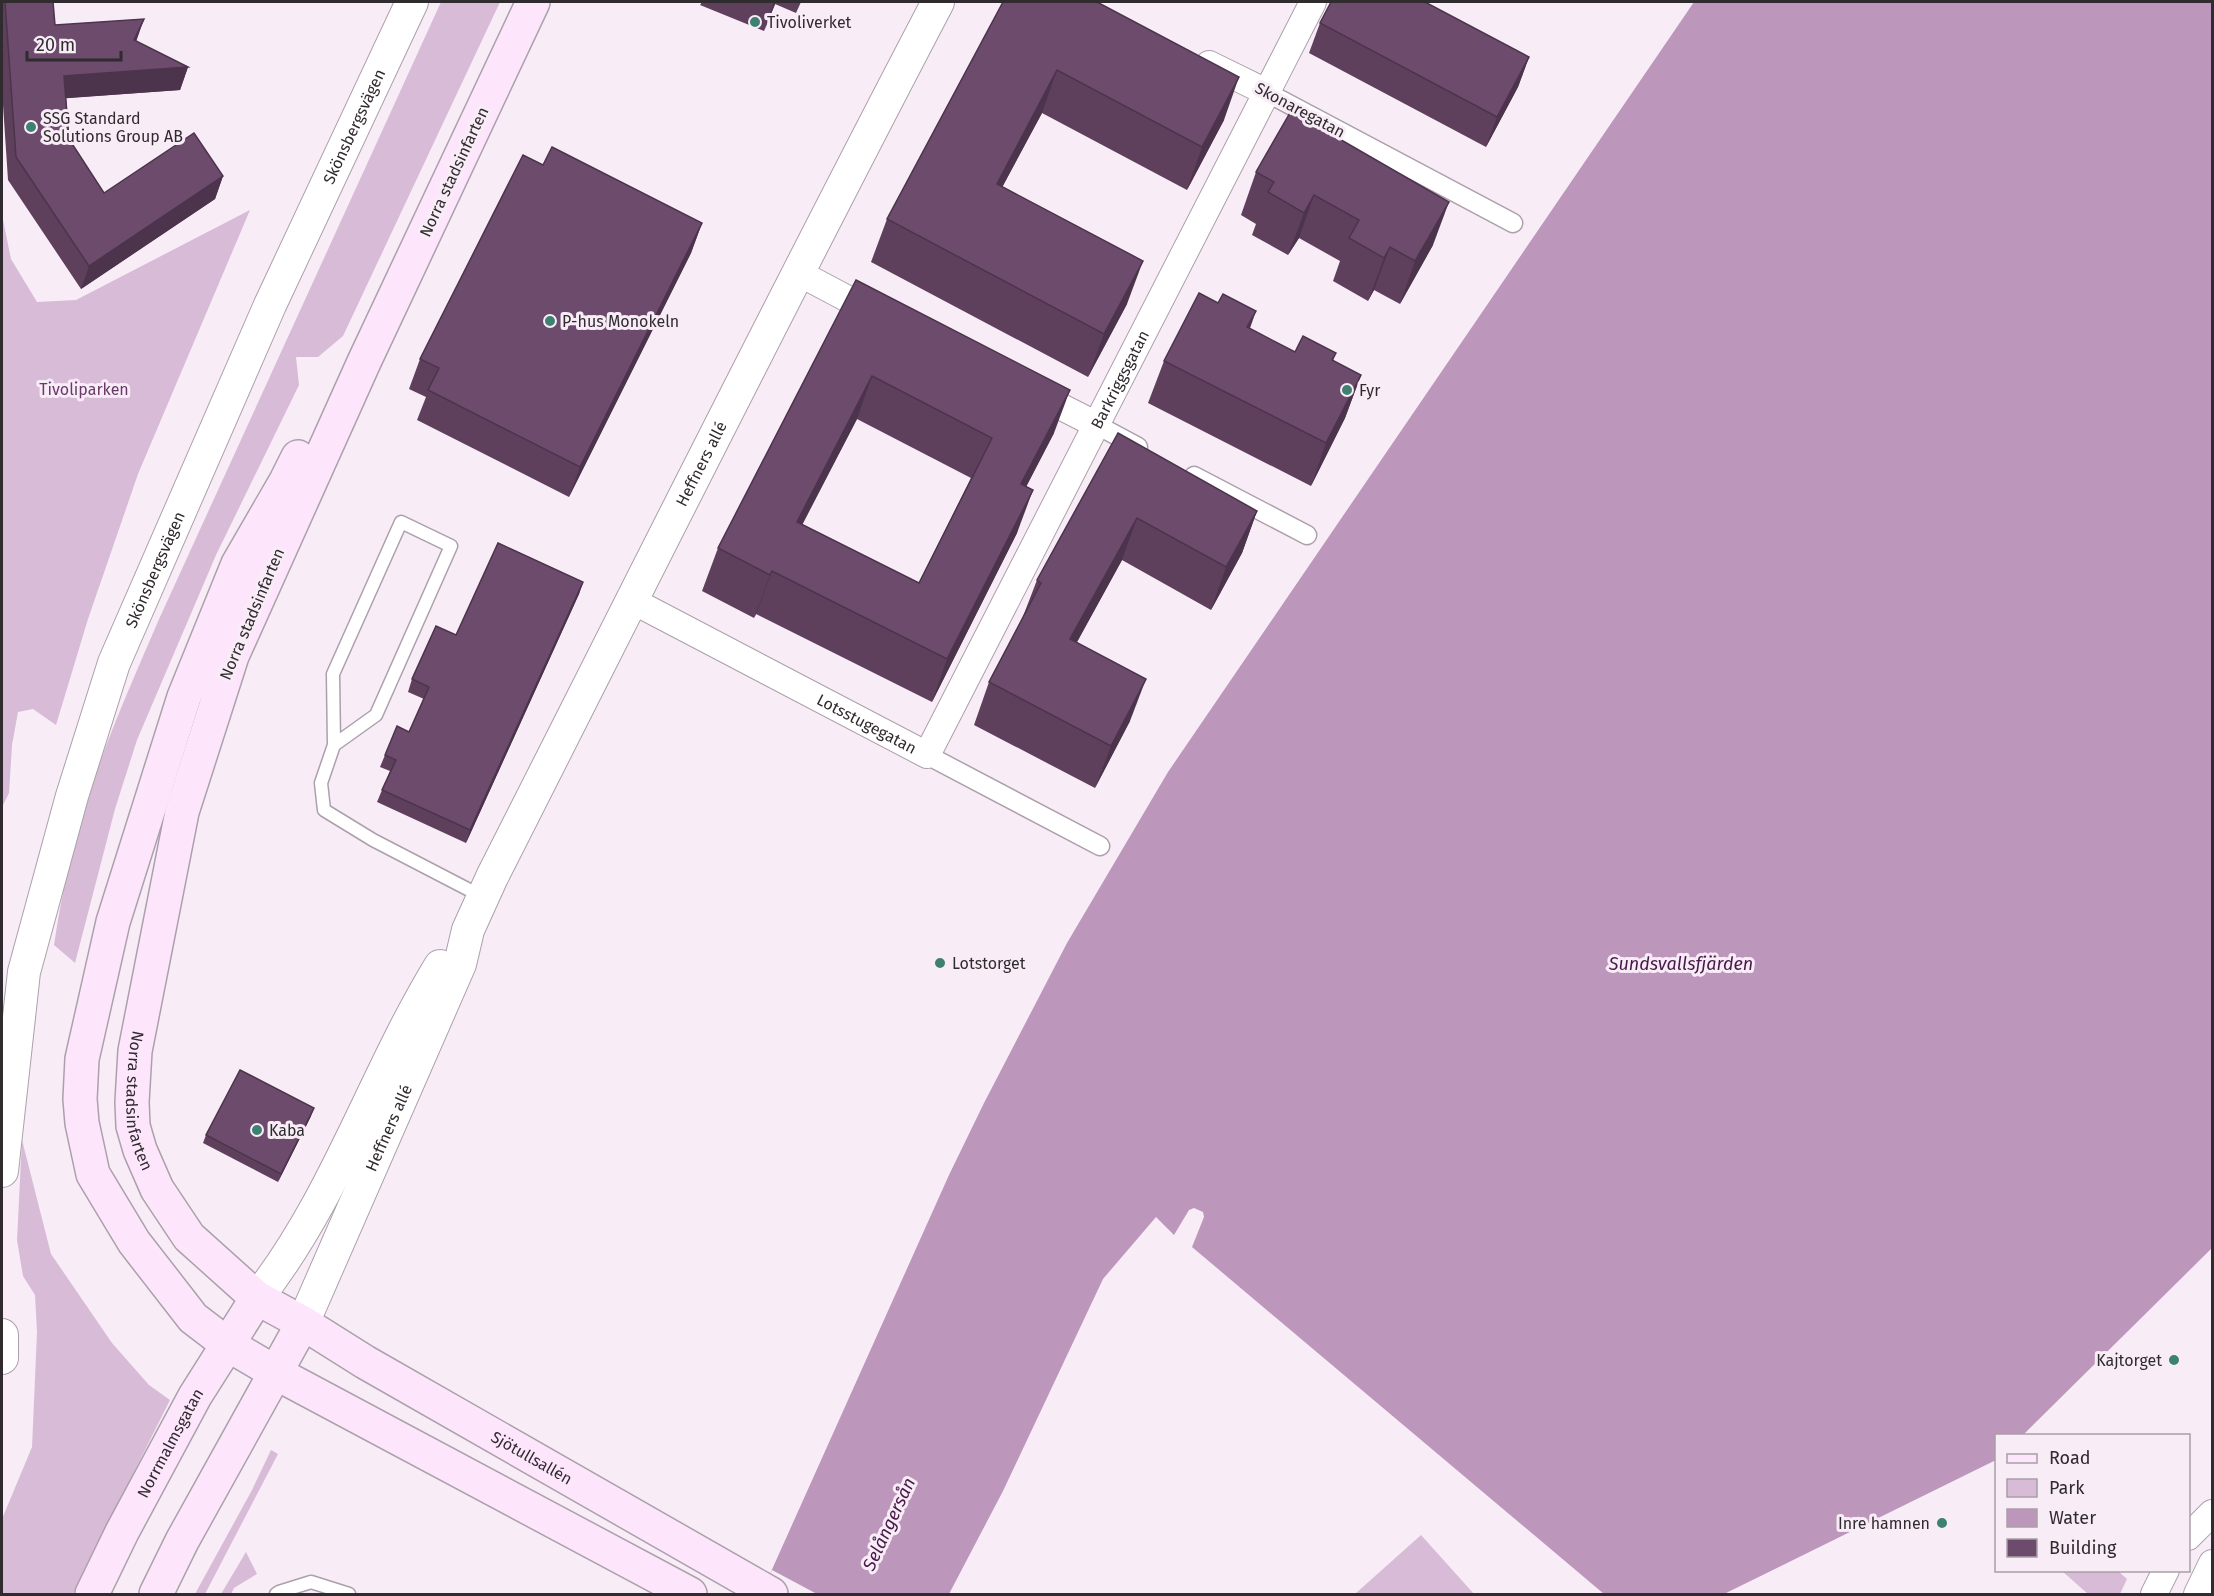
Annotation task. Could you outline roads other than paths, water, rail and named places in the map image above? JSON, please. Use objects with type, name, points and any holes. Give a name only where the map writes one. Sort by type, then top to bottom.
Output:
[{"type":"main road","name":"Norra stadsinfarten","points":[[276,1373],[227,1344],[193,1317],[134,1242],[93,1174],[80,1099],[82,1059],[113,922],[184,697],[238,564],[286,481],[513,2]]},
{"type":"main road","name":"Norra stadsinfarten","points":[[303,1323],[257,1298],[189,1237],[157,1189],[140,1150],[133,1126],[135,1051],[182,812],[232,656],[364,362],[533,2]]},
{"type":"main road","name":"Norrmalmsgatan","points":[[92,1594],[126,1523],[195,1396],[257,1298]]},
{"type":"main road","points":[[156,1594],[182,1541],[303,1323]]},
{"type":"main road","name":"Sjötullsallén","points":[[303,1323],[365,1362],[767,1592]]},
{"type":"main road","points":[[276,1373],[690,1594]]},
{"type":"street","name":"Skönsbergsvägen","points":[[2,1171],[24,972],[72,796],[114,663],[270,305],[412,2]]},
{"type":"street","name":"Heffners allé","points":[[303,1323],[460,964],[468,930],[483,897],[797,272],[938,2]]},
{"type":"street","name":"Barkriggsgatan","points":[[927,755],[1314,2]]},
{"type":"street","name":"Skonaregatan","points":[[1191,55],[1266,92],[1513,223]]},
{"type":"street","points":[[797,272],[896,324]]},
{"type":"street","points":[[1012,382],[1149,453]]},
{"type":"street","points":[[1181,469],[1307,536]]},
{"type":"street","name":"Lotsstugegatan","points":[[633,601],[1100,846]]},
{"type":"street","name":"Heffners allé","points":[[257,1298],[279,1270],[325,1194],[420,999],[446,956],[468,930]]},
{"type":"street","points":[[2,1335],[2,1358]]},
{"type":"street","points":[[2190,1536],[2212,1513]]},
{"type":"street","points":[[2197,1594],[2212,1563]]},
{"type":"street","points":[[2154,1594],[2165,1572]]},
{"type":"lane","points":[[334,745],[376,715],[451,546],[401,522],[333,674],[334,745],[321,783],[324,810],[373,840],[483,897]]},
{"type":"lane","points":[[276,1594],[311,1582],[349,1594]]},
{"type":"water","name":"Sundsvallsfjärden","points":[[1694,2],[2212,2],[2212,1248],[2024,1434],[1995,1434],[1995,1460],[1724,1594],[1604,1594],[1192,1247],[1204,1217],[1203,1212],[1194,1208],[1189,1210],[1174,1235],[1156,1217],[1103,1279],[1003,1491],[949,1594],[761,1594],[949,1175],[984,1103],[1067,943],[1168,772]]},
{"type":"place","name":"Tivoliverket","points":[[755,22]]},
{"type":"place","name":"SSG Standard Solutions Group AB","points":[[31,127]]},
{"type":"place","name":"P-hus Monokeln","points":[[550,321]]},
{"type":"place","name":"Fyr","points":[[1347,390]]},
{"type":"place","name":"Lotstorget","points":[[940,963]]},
{"type":"place","name":"Kaba","points":[[257,1130]]},
{"type":"place","name":"Kajtorget","points":[[2174,1360]]},
{"type":"place","name":"Inre hamnen","points":[[1942,1523]]},
{"type":"park label","name":"Tivoliparken","points":[[84,389]]},
{"type":"water label","name":"Selångersån","points":[[889,1524]]}]
